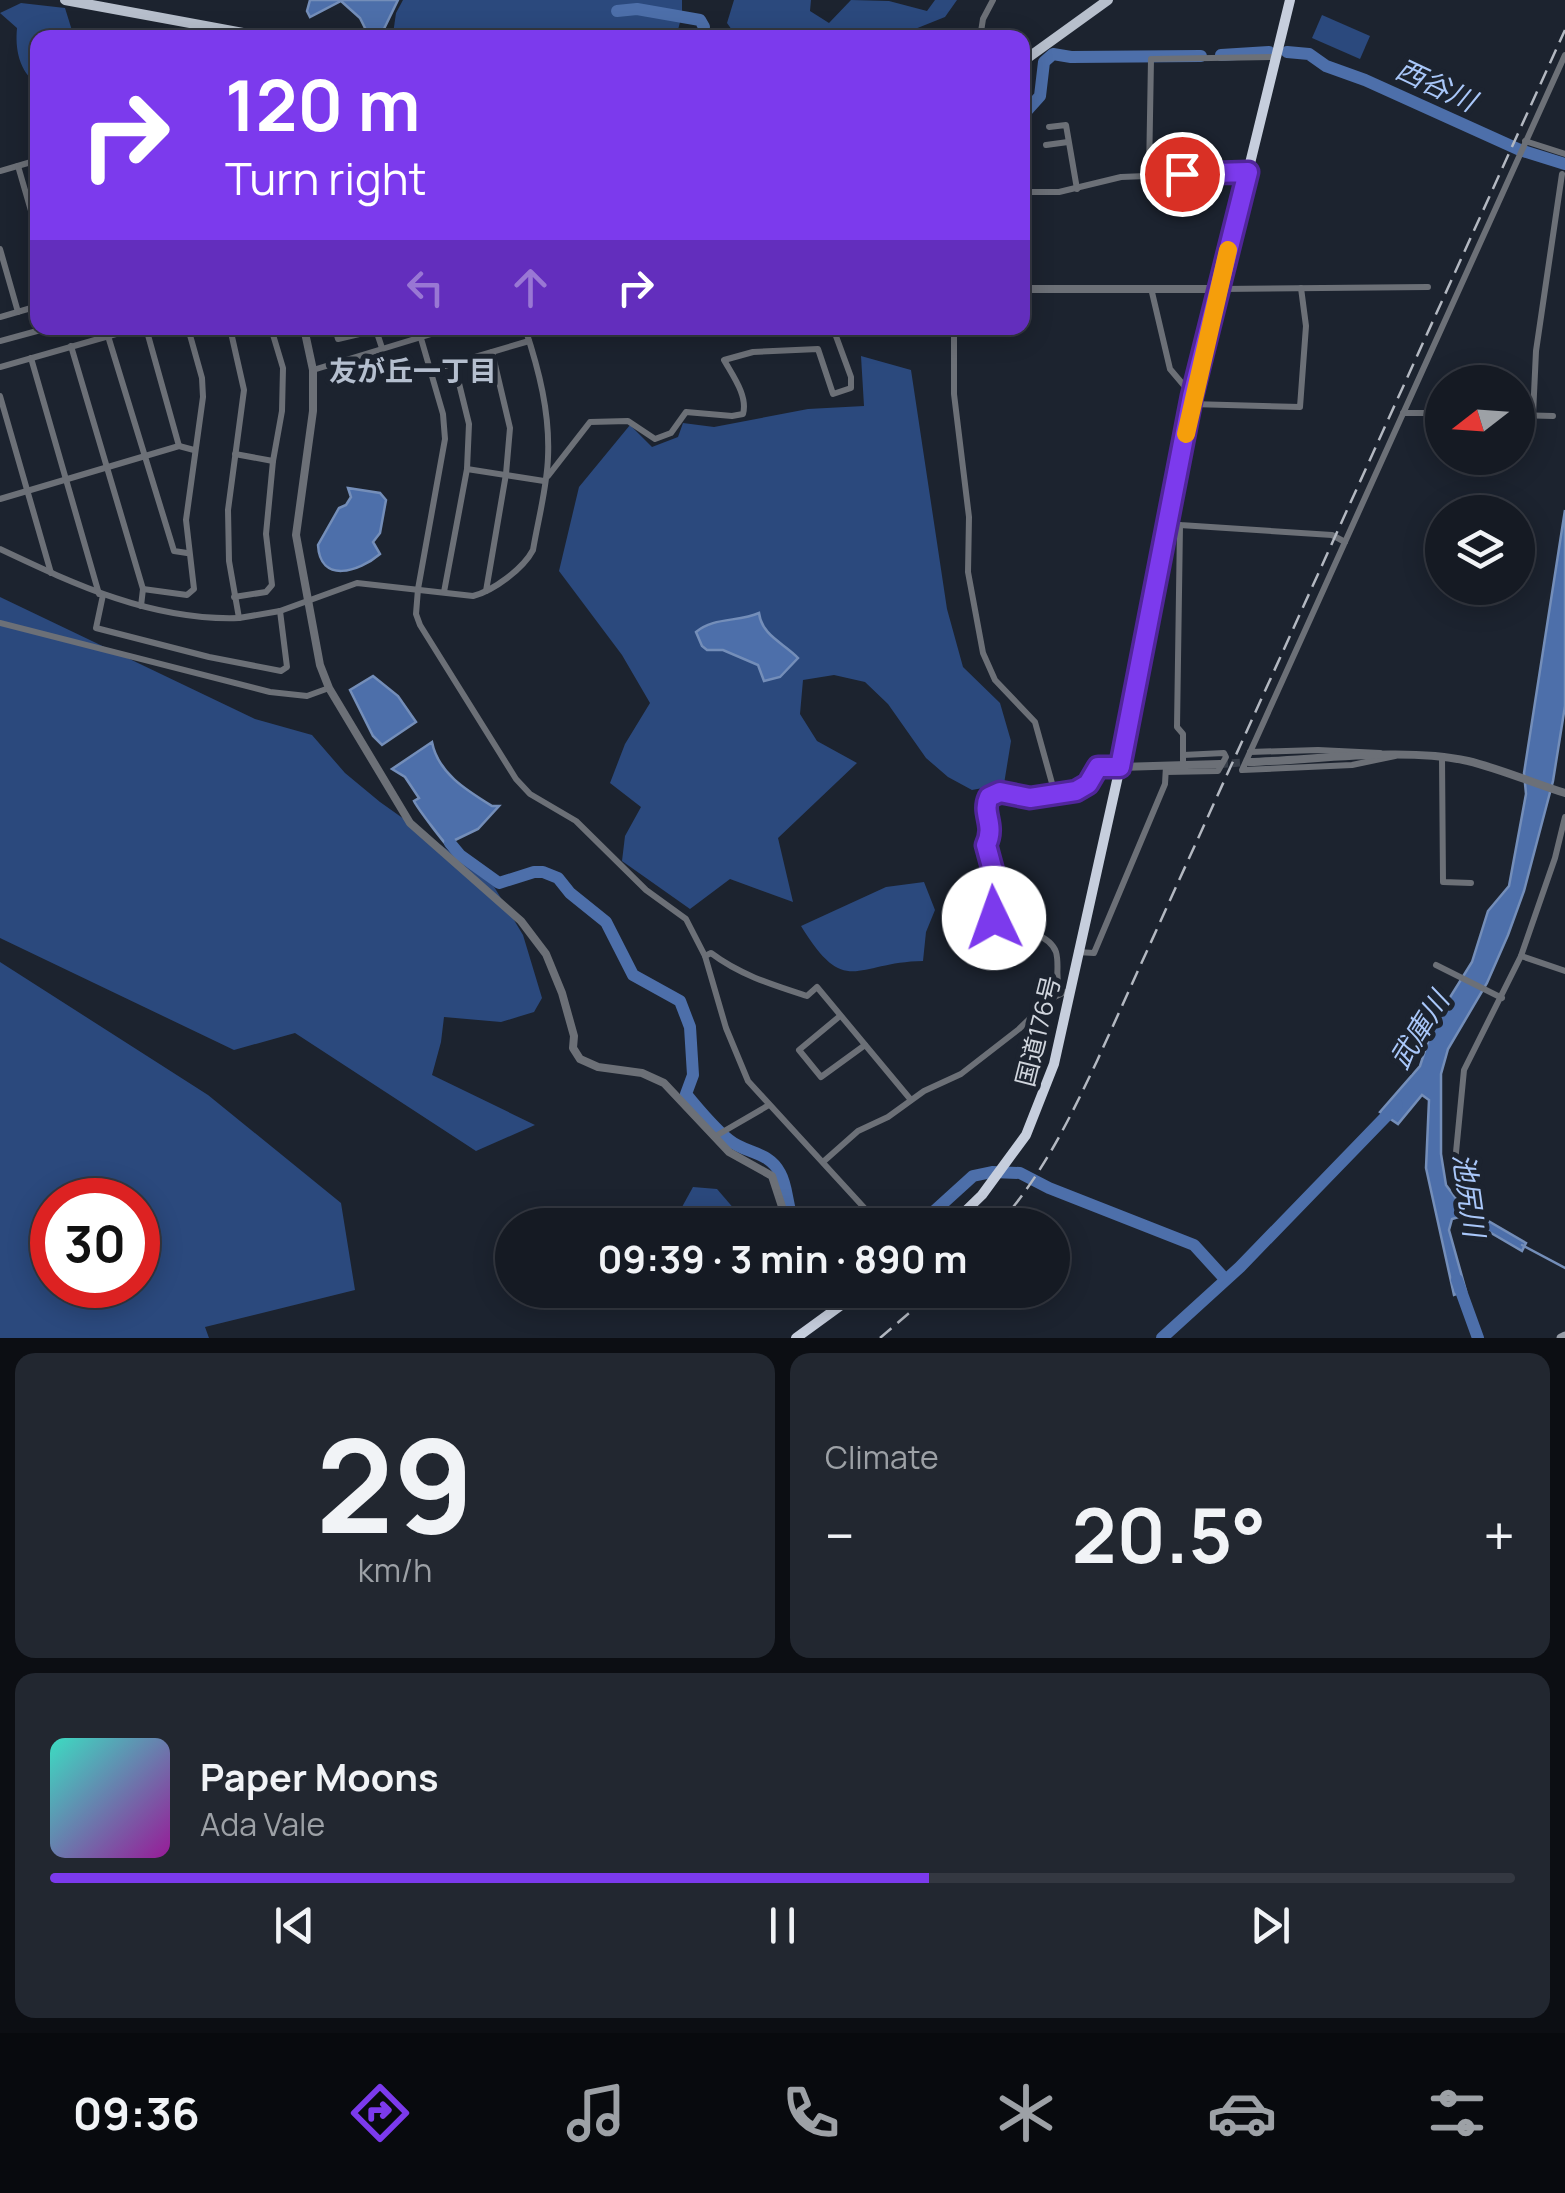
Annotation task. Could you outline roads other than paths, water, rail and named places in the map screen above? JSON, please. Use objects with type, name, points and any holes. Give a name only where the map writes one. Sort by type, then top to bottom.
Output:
[{"type":"highway","name":"国道176号","points":[[967,1208],[1000,1172],[1026,1134],[1047,1086],[1065,992],[1078,952],[1120,767],[1152,596],[1175,523],[1192,400],[1290,0]]},
{"type":"highway","points":[[796,1338],[835,1308]]},
{"type":"main road","points":[[65,0],[228,30]]},
{"type":"main road","points":[[1030,56],[1108,0]]},
{"type":"street","points":[[981,30],[993,0]]},
{"type":"street","points":[[1565,55],[1247,761],[1442,758],[1470,762],[1565,793]]},
{"type":"street","points":[[1149,174],[1151,59],[1277,57]]},
{"type":"street","points":[[1049,127],[1066,126],[1076,188]]},
{"type":"street","points":[[1525,141],[1565,154]]},
{"type":"street","points":[[1046,144],[1068,142]]},
{"type":"street","points":[[0,171],[30,162]]},
{"type":"street","points":[[18,166],[30,207]]},
{"type":"street","points":[[1030,193],[1076,188],[1120,176],[1248,172]]},
{"type":"street","points":[[1535,373],[1562,174]]},
{"type":"street","points":[[0,249],[18,312]]},
{"type":"street","points":[[1030,289],[1428,287]]},
{"type":"street","points":[[1152,288],[1170,370],[1192,400],[1294,409],[1300,406],[1306,326],[1301,288]]},
{"type":"street","points":[[0,317],[30,308]]},
{"type":"street","points":[[0,342],[30,333]]},
{"type":"street","points":[[0,367],[112,335]]},
{"type":"street","points":[[148,335],[180,446]]},
{"type":"street","points":[[143,590],[187,595],[194,589],[188,553],[188,491],[203,397],[190,335]]},
{"type":"street","points":[[232,335],[244,390],[228,510],[229,561],[239,618]]},
{"type":"street","points":[[234,597],[266,592],[272,584],[266,534],[282,410],[283,368],[274,335]]},
{"type":"street","points":[[306,335],[313,370],[314,411],[296,518],[298,550],[320,665],[329,688],[410,823],[521,921],[546,954],[562,993],[574,1036],[573,1048],[580,1059],[598,1068],[642,1073],[664,1083],[719,1135],[729,1152],[772,1176],[782,1208]]},
{"type":"street","points":[[378,335],[382,348]]},
{"type":"street","points":[[313,370],[425,335]]},
{"type":"street","points":[[0,547],[101,594],[185,616],[239,618],[280,611],[357,582],[472,596],[486,593],[533,550],[548,462],[547,414],[527,335]]},
{"type":"street","points":[[544,481],[590,422],[628,421],[655,439],[671,433],[686,412],[743,414],[741,392],[724,360],[753,352],[818,350],[834,394],[850,388],[851,377],[836,335]]},
{"type":"street","points":[[954,335],[954,394],[969,518],[968,572],[983,653],[995,680],[1035,722],[1054,794]]},
{"type":"street","points":[[108,336],[174,551],[188,553]]},
{"type":"street","points":[[421,336],[446,439],[418,589],[416,614],[420,625],[516,779],[530,794],[576,821],[646,890],[686,919],[705,956],[739,1065],[769,1105],[865,1208]]},
{"type":"street","points":[[430,370],[529,341]]},
{"type":"street","points":[[71,346],[143,590],[141,606]]},
{"type":"street","points":[[486,593],[510,428],[492,352]]},
{"type":"street","points":[[31,358],[101,594],[96,628],[282,671],[287,667],[280,611]]},
{"type":"street","points":[[444,592],[467,469],[470,424],[454,363]]},
{"type":"street","points":[[0,396],[51,574]]},
{"type":"street","points":[[1403,413],[1425,414]]},
{"type":"street","points":[[1535,416],[1553,416]]},
{"type":"street","points":[[0,499],[180,446],[194,450]]},
{"type":"street","points":[[236,454],[273,460]]},
{"type":"street","points":[[467,469],[544,481]]},
{"type":"street","points":[[1183,766],[1183,734],[1177,726],[1175,523],[1332,535],[1346,542]]},
{"type":"street","points":[[0,622],[270,692],[307,696],[329,688]]},
{"type":"street","points":[[823,1162],[858,1131],[888,1117],[924,1091],[961,1074],[1019,1029],[1031,1014],[1065,992],[1057,984],[1056,952],[1050,944],[1024,930],[997,924],[994,918],[996,882],[986,845],[992,834],[986,802],[994,793],[1030,798],[1082,789],[1098,767],[1218,771],[1226,757],[1224,753],[1183,755]]},
{"type":"street","points":[[1442,758],[1443,882],[1471,883]]},
{"type":"street","points":[[1166,769],[1220,764]]},
{"type":"street","points":[[1078,952],[1094,953],[1165,784],[1166,769]]},
{"type":"street","points":[[1454,1172],[1464,1070],[1521,956],[1565,817]]},
{"type":"street","points":[[705,956],[711,953],[754,978],[807,996],[817,987],[912,1100]]},
{"type":"street","points":[[1521,956],[1565,971]]},
{"type":"street","points":[[1436,965],[1502,998]]},
{"type":"street","points":[[840,1016],[798,1050],[821,1077],[866,1045]]},
{"type":"street","points":[[719,1135],[769,1105]]},
{"type":"waterway","name":"西谷川","points":[[617,11],[637,9],[700,20],[703,30]]},
{"type":"waterway","name":"西谷川","points":[[1221,55],[1269,52]]},
{"type":"waterway","name":"西谷川","points":[[1287,52],[1309,54],[1326,66],[1520,150],[1565,164]]},
{"type":"waterway","name":"西谷川","points":[[1030,107],[1040,96],[1044,62],[1053,54],[1201,56]]},
{"type":"waterway","points":[[450,843],[499,883],[534,872],[558,878],[606,922],[633,975],[680,1001],[690,1027],[693,1075],[686,1094],[729,1140],[775,1166],[783,1179],[790,1208]]},
{"type":"waterway","name":"武庫川","points":[[1162,1338],[1240,1267],[1397,1105]]},
{"type":"waterway","points":[[938,1208],[973,1176],[1020,1173],[1194,1245],[1225,1279]]},
{"type":"waterway","points":[[1522,1245],[1565,1268]]},
{"type":"waterway","name":"池尻川","points":[[1457,1280],[1478,1338]]},
{"type":"tunnel","points":[[1220,764],[1249,762]]},
{"type":"railway","points":[[1012,1208],[1065,1126],[1097,1061],[1565,30]]},
{"type":"railway","points":[[880,1338],[915,1308]]},
{"type":"district","name":"友が丘一丁目","points":[[413,371]]}]
